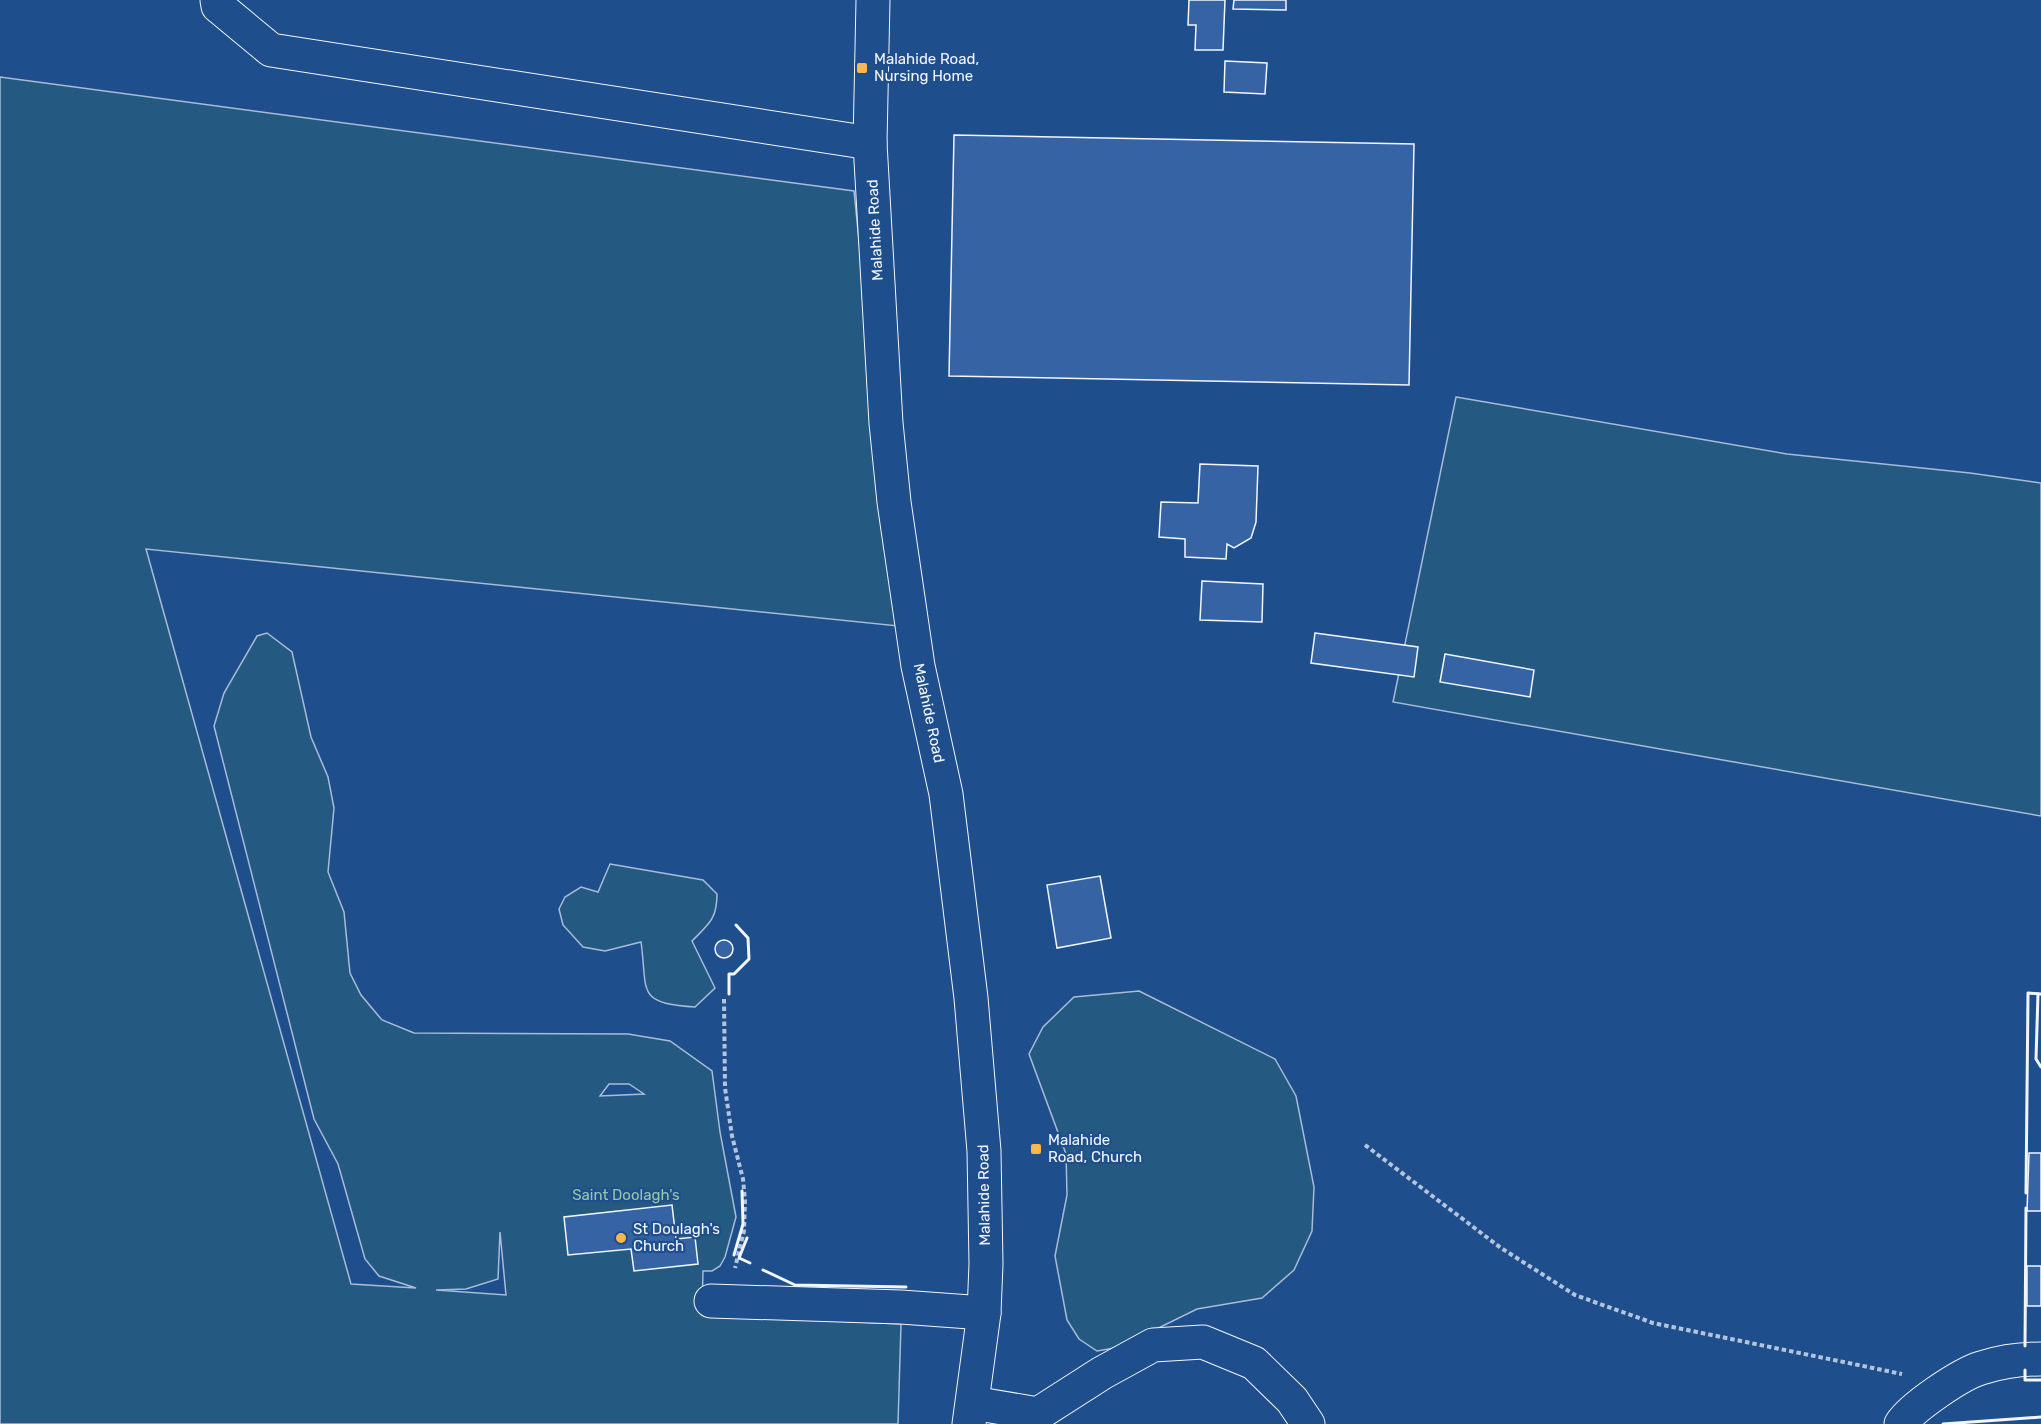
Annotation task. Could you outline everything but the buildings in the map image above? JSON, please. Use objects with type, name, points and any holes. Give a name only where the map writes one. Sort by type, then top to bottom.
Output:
[{"type":"main road","points":[[217,0],[219,6],[271,50],[870,143]]},
{"type":"main road","name":"Malahide Road","points":[[873,0],[870,143],[886,423],[894,502],[918,666],[946,794],[971,998],[984,1151],[986,1264],[984,1314],[971,1414]]},
{"type":"main road","points":[[721,1301],[901,1307],[984,1314]]},
{"type":"main road","points":[[971,1414],[1038,1414],[1102,1373],[1153,1345],[1203,1342],[1254,1363],[1292,1400],[1308,1424]]},
{"type":"main road","points":[[1908,1421],[1937,1392],[1979,1368],[2025,1359],[2041,1359]]},
{"type":"path","points":[[721,1301],[744,1230],[745,1201],[743,1179],[732,1136],[725,1088],[724,999]]},
{"type":"path","points":[[1365,1145],[1501,1248],[1575,1294],[1653,1323],[1904,1374],[1937,1392]]},
{"type":"green space","name":"Saint Doolagh's","points":[[0,77],[854,191],[898,626],[146,549],[351,1284],[416,1288],[379,1276],[365,1259],[338,1164],[314,1119],[214,726],[224,693],[257,636],[267,633],[292,652],[311,737],[328,777],[334,808],[328,872],[344,912],[350,973],[361,995],[382,1020],[414,1033],[628,1034],[670,1041],[712,1071],[720,1132],[736,1217],[725,1257],[720,1266],[712,1271],[703,1271],[702,1315],[901,1324],[898,1424],[0,1424]],"holes":[[[609,1084],[629,1084],[644,1094],[600,1096]],[[500,1232],[506,1295],[436,1290],[466,1289],[498,1279]]]},
{"type":"green space","points":[[1456,397],[1787,454],[1970,473],[2041,483],[2041,816],[1393,702]]},
{"type":"green space","points":[[610,864],[703,880],[717,894],[714,915],[692,941],[715,988],[695,1007],[662,1002],[653,998],[648,992],[641,942],[605,951],[583,947],[563,925],[559,909],[565,897],[581,887],[598,892]]},
{"type":"green space","points":[[1139,991],[1275,1059],[1296,1096],[1314,1187],[1312,1231],[1294,1270],[1262,1298],[1197,1309],[1120,1347],[1097,1351],[1079,1339],[1067,1320],[1055,1256],[1067,1195],[1066,1154],[1029,1054],[1043,1027],[1074,997]]},
{"type":"wall","points":[[729,994],[729,974],[734,974],[749,959],[748,938],[736,925]]},
{"type":"wall","points":[[2026,1193],[2028,993],[2041,994]]},
{"type":"wall","points":[[2038,994],[2036,1059],[2041,1067]]},
{"type":"wall","points":[[734,1255],[743,1224],[742,1191]]},
{"type":"wall","points":[[2025,1346],[2026,1208]]},
{"type":"wall","points":[[747,1238],[739,1258],[750,1263]]},
{"type":"wall","points":[[763,1270],[795,1285],[906,1287]]},
{"type":"wall","points":[[2025,1370],[2025,1380],[2041,1380]]},
{"type":"wall","points":[[1943,1424],[2041,1417]]},
{"type":"place","name":"Malahide Road, Nursing Home","points":[[862,68]]},
{"type":"place","name":"Malahide Road, Church","points":[[1036,1149]]},
{"type":"place","name":"St Doulagh's Church","points":[[621,1238]]}]
